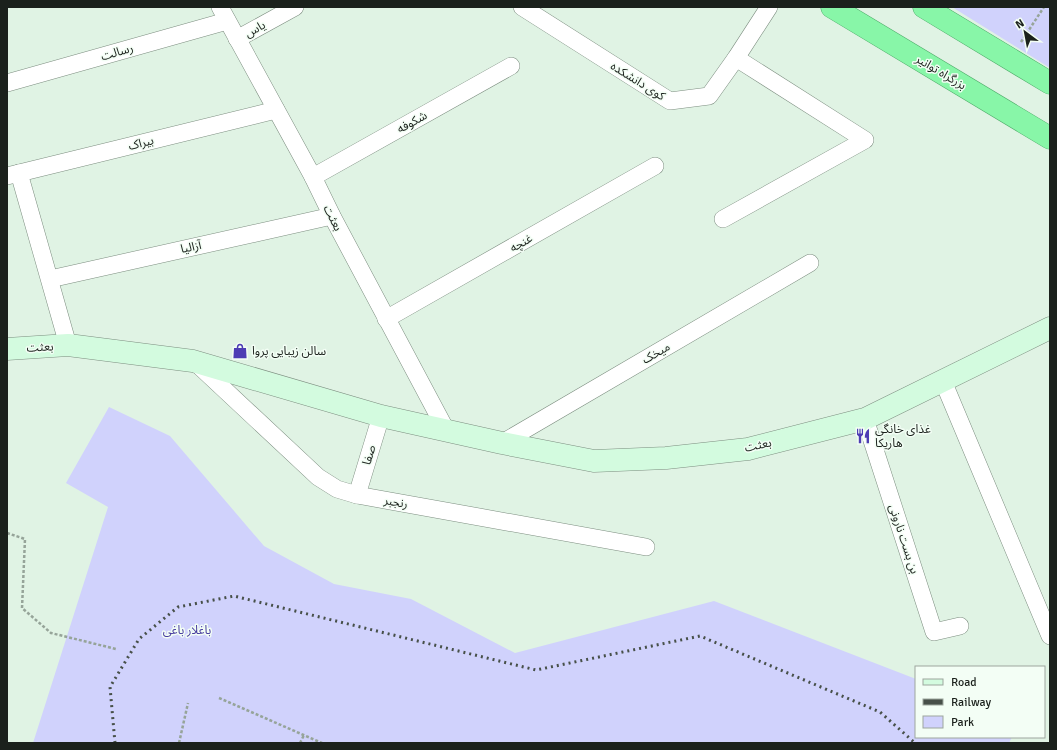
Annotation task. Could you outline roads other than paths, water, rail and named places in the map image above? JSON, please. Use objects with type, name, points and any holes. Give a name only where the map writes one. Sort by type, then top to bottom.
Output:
[{"type":"highway","name":"بزرگراه توانیر","points":[[832,7],[1050,138]]},
{"type":"highway","points":[[924,7],[1050,84]]},
{"type":"main road","name":"بعثت","points":[[7,349],[68,345],[193,361],[381,416],[502,443],[594,461],[666,458],[748,448],[865,419],[1049,332]]},
{"type":"street","name":"یاس","points":[[237,39],[295,7]]},
{"type":"street","name":"کوی دانشکده","points":[[522,7],[670,101],[709,96],[769,7]]},
{"type":"street","name":"بعثت","points":[[223,14],[313,177],[386,319],[446,430]]},
{"type":"street","name":"رسالت","points":[[7,83],[223,14]]},
{"type":"street","points":[[723,219],[865,140],[736,58]]},
{"type":"street","name":"شکوفه","points":[[313,177],[511,66]]},
{"type":"street","name":"بیراک","points":[[13,174],[276,110]]},
{"type":"street","name":"غنچه","points":[[386,319],[656,166]]},
{"type":"street","points":[[13,174],[50,278],[68,345]]},
{"type":"street","name":"آزالیا","points":[[50,278],[332,216]]},
{"type":"street","name":"میخک","points":[[502,443],[810,263]]},
{"type":"street","name":"رنجبر","points":[[193,361],[318,477],[337,490],[357,495],[646,548]]},
{"type":"street","points":[[943,381],[1050,636]]},
{"type":"street","name":"صفا","points":[[357,495],[381,416]]},
{"type":"street","name":"بن بست نارونی","points":[[865,419],[934,632],[960,626]]},
{"type":"railway","points":[[115,743],[110,687],[139,639],[178,607],[234,596],[536,670],[700,636],[880,712],[915,743]]},
{"type":"place","name":"سالن زيبايى پروا","points":[[240,351]]},
{"type":"place","name":"غذای خانگی هاریکا","points":[[863,436]]},
{"type":"park label","name":"باغلار باغی","points":[[187,630]]}]
